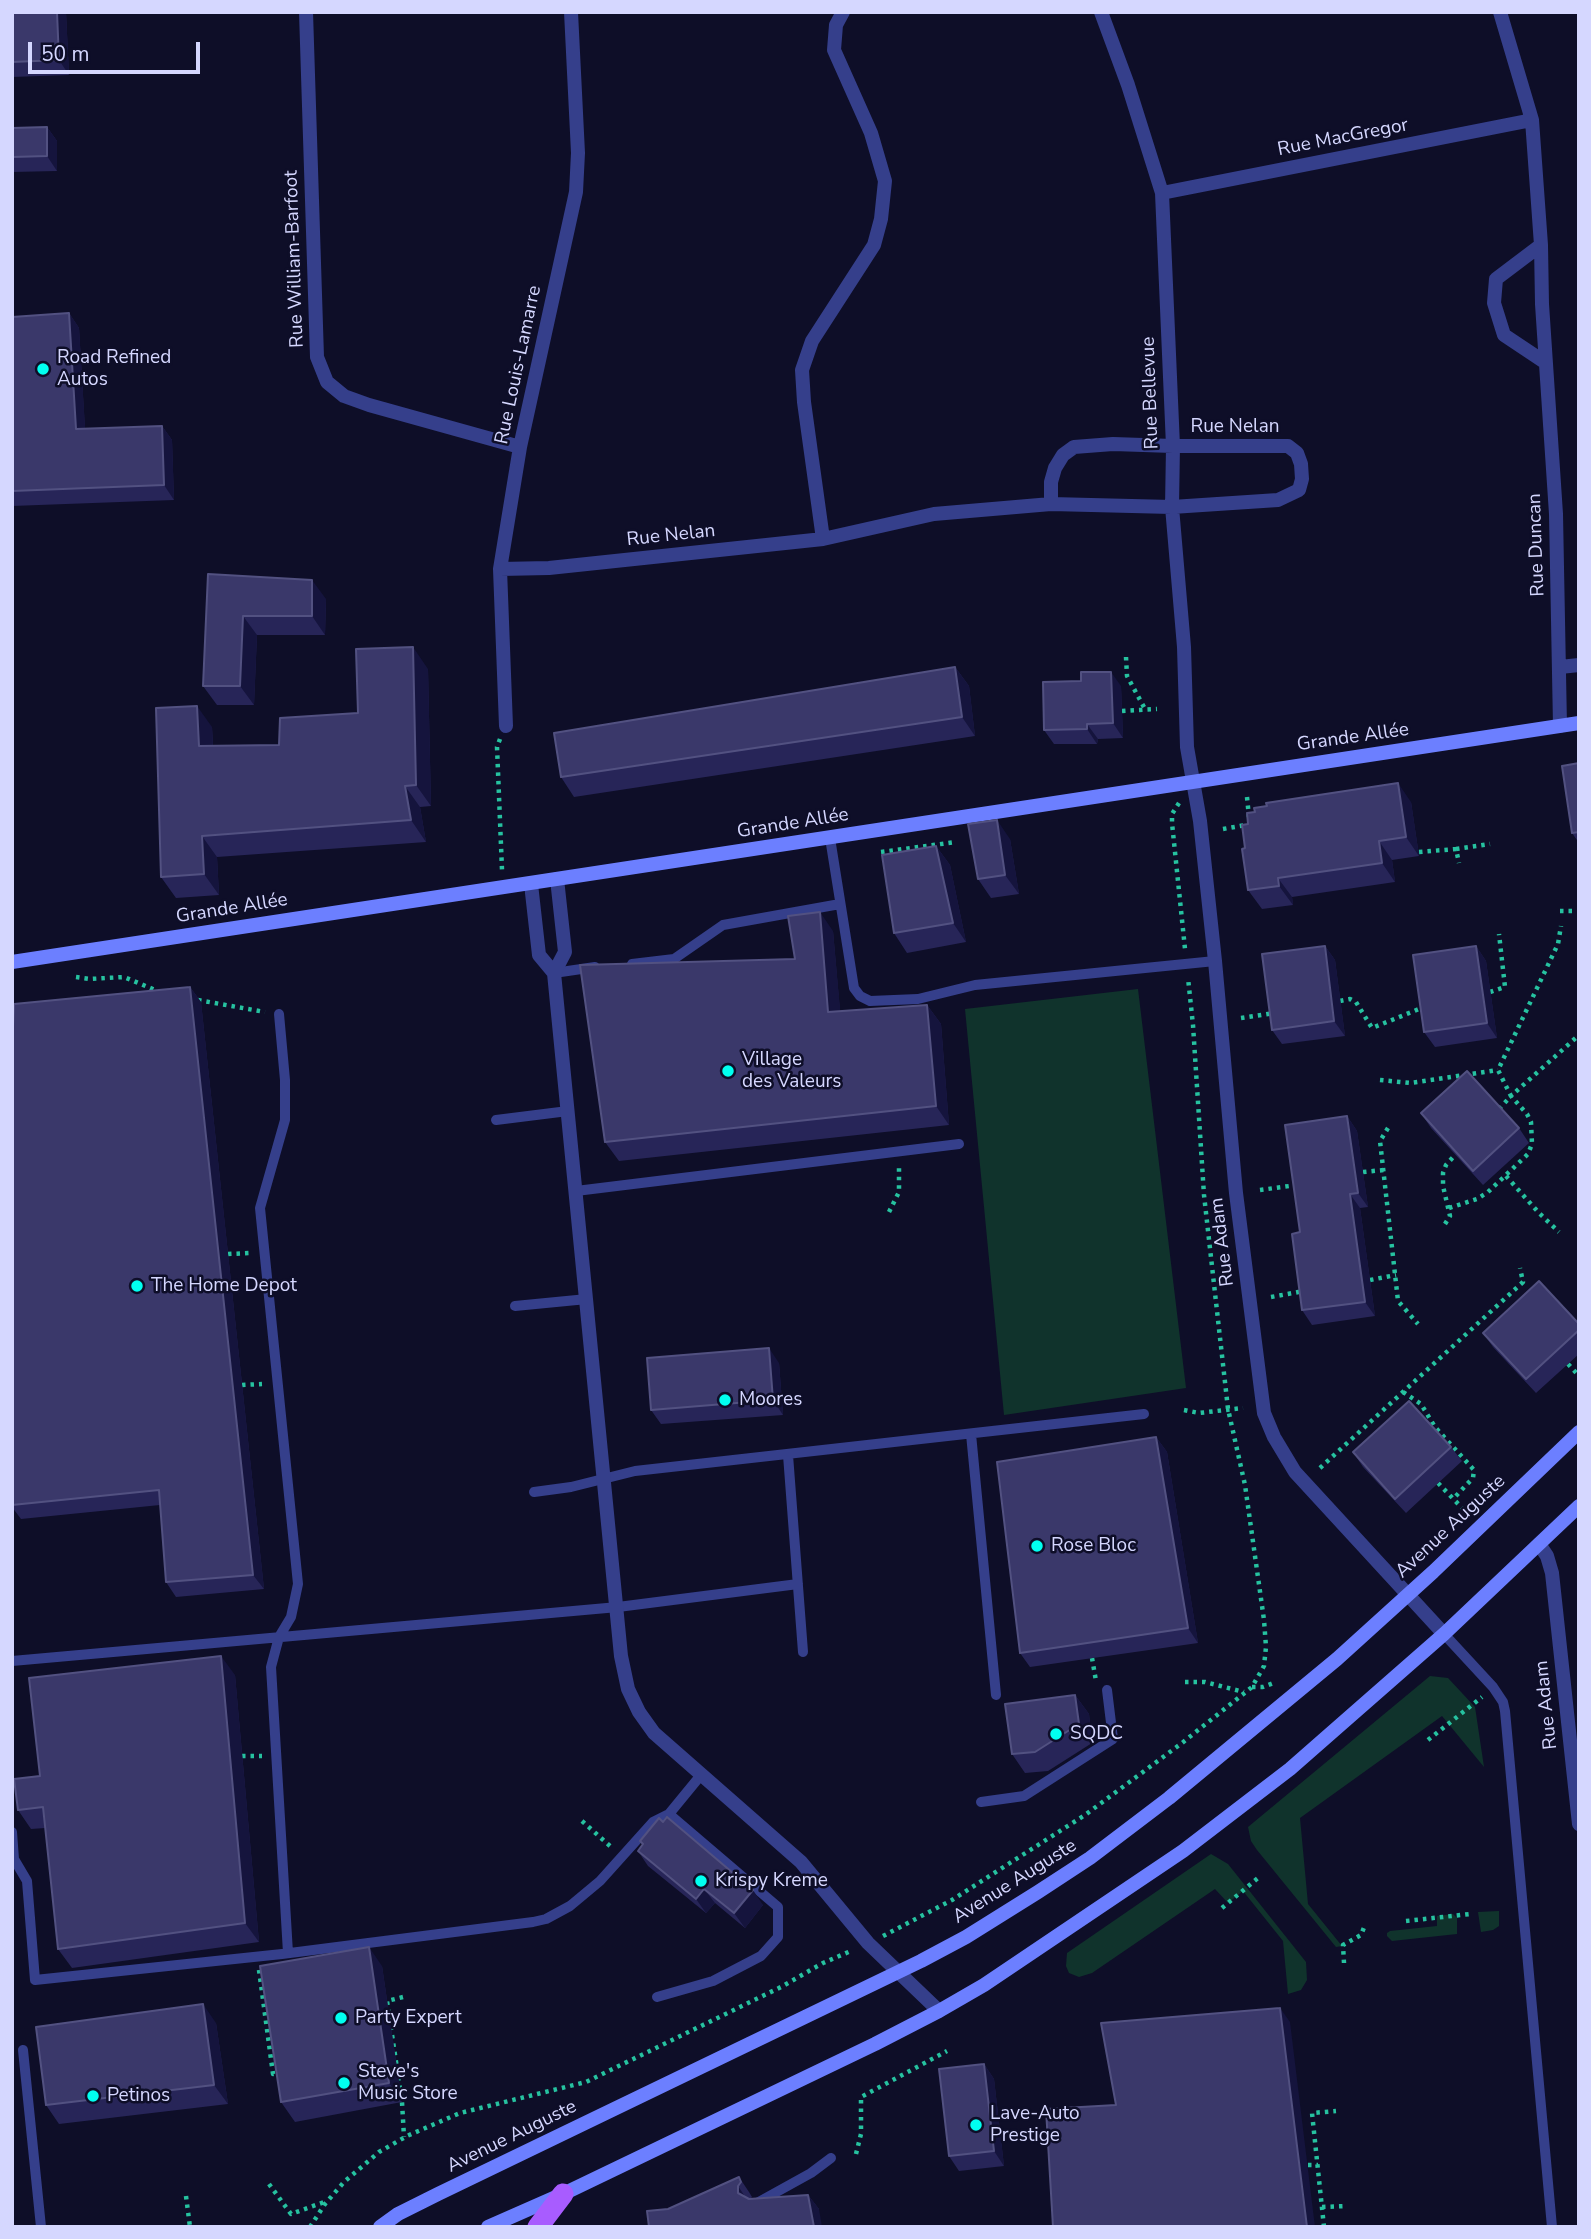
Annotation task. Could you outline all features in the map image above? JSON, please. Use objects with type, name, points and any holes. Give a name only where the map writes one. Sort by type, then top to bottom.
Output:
[{"type":"main road","name":"Grande Allée","points":[[12,962],[1579,723]]},
{"type":"main road","name":"Avenue Auguste","points":[[380,2227],[398,2214],[438,2194],[966,1937],[1100,1851],[1293,1696],[1408,1594],[1579,1432]]},
{"type":"main road","points":[[488,2227],[563,2194],[939,2011],[1014,1964],[1220,1824],[1322,1742],[1444,1634],[1579,1506]]},
{"type":"main road","points":[[538,2227],[563,2194]]},
{"type":"street","name":"Rue William-Barfoot","points":[[306,12],[317,357],[327,382],[344,396],[369,405],[520,447]]},
{"type":"street","name":"Rue Louis-Lamarre","points":[[506,726],[500,569],[520,447],[576,192],[578,153],[571,12]]},
{"type":"street","points":[[823,539],[802,370],[813,341],[874,245],[881,219],[885,181],[871,132],[834,50],[836,25],[843,12]]},
{"type":"street","name":"Rue Bellevue","points":[[1101,12],[1128,85],[1162,193],[1173,446],[1172,507],[1184,647],[1187,747],[1192,781]]},
{"type":"street","name":"Rue Duncan","points":[[1500,12],[1532,120],[1542,245],[1542,304],[1556,514],[1560,726]]},
{"type":"street","name":"Rue MacGregor","points":[[1162,193],[1532,120]]},
{"type":"street","points":[[1542,245],[1496,279],[1494,303],[1504,335],[1546,363]]},
{"type":"street","name":"Rue Nelan","points":[[500,569],[549,568],[823,539],[934,514],[1051,505],[1172,507],[1278,500],[1299,490],[1302,479],[1301,464],[1297,453],[1288,446],[1113,444],[1074,447],[1063,455],[1055,468],[1051,482],[1051,505]]},
{"type":"street","points":[[1560,667],[1579,665]]},
{"type":"street","name":"Rue Adam","points":[[1192,781],[1200,821],[1215,961],[1236,1193],[1266,1421],[1295,1472],[1444,1634]]},
{"type":"street","points":[[557,879],[565,952],[554,973],[623,1664],[628,1689],[639,1712],[654,1733],[801,1862],[868,1944],[939,2011]]},
{"type":"street","points":[[531,884],[539,955],[554,973]]},
{"type":"street","name":"Rue Adam","points":[[1539,1544],[1547,1556],[1552,1573],[1579,1824]]},
{"type":"lane","points":[[830,838],[854,988],[860,996],[870,1001],[918,999],[975,985],[1215,961]]},
{"type":"lane","points":[[617,965],[674,959],[723,925],[840,904]]},
{"type":"lane","points":[[554,973],[605,966]]},
{"type":"lane","points":[[279,1014],[285,1080],[285,1121],[260,1208],[298,1584],[291,1617],[279,1637],[271,1667],[288,1953]]},
{"type":"lane","points":[[496,1121],[568,1111]]},
{"type":"lane","points":[[576,1191],[959,1144]]},
{"type":"lane","points":[[515,1306],[587,1299]]},
{"type":"lane","points":[[534,1492],[570,1487],[635,1471],[1144,1414]]},
{"type":"lane","points":[[971,1434],[996,1695]]},
{"type":"lane","points":[[788,1455],[803,1652]]},
{"type":"lane","points":[[12,1661],[618,1607],[798,1584]]},
{"type":"lane","points":[[1444,1634],[1493,1687],[1503,1702],[1552,2227]]},
{"type":"lane","points":[[981,1802],[1024,1796],[1113,1739],[1102,1691]]},
{"type":"lane","points":[[12,1832],[14,1859],[27,1881],[35,1980],[288,1953],[546,1919],[570,1906],[600,1881],[653,1822],[669,1814],[701,1775]]},
{"type":"lane","points":[[657,1997],[713,1981],[761,1956],[778,1937],[778,1907],[669,1814]]},
{"type":"lane","points":[[23,2050],[41,2227]]},
{"type":"lane","points":[[755,2204],[811,2173],[831,2158]]},
{"type":"path","points":[[1126,657],[1127,676],[1145,709]]},
{"type":"path","points":[[1122,711],[1157,709]]},
{"type":"path","points":[[497,747],[501,865]]},
{"type":"path","points":[[1223,829],[1250,825],[1247,797]]},
{"type":"path","points":[[1172,814],[1185,946]]},
{"type":"path","points":[[881,852],[956,842]]},
{"type":"path","points":[[1419,852],[1490,844]]},
{"type":"path","points":[[1457,849],[1459,863]]},
{"type":"path","points":[[1560,911],[1579,911]]},
{"type":"path","points":[[1498,1070],[1558,944],[1561,926]]},
{"type":"path","points":[[1490,992],[1505,987],[1499,934]]},
{"type":"path","points":[[76,977],[124,978],[166,994]]},
{"type":"path","name":"Rue Adam","points":[[1188,980],[1204,1195],[1228,1409],[1245,1485],[1265,1628],[1264,1666],[1252,1687]]},
{"type":"path","points":[[194,998],[201,1002],[279,1014]]},
{"type":"path","points":[[1340,1001],[1350,999],[1356,1002],[1372,1028],[1429,1005]]},
{"type":"path","points":[[1241,1018],[1278,1012]]},
{"type":"path","points":[[1193,1026],[1201,1025]]},
{"type":"path","points":[[1499,1109],[1579,1035]]},
{"type":"path","points":[[1380,1080],[1411,1083],[1498,1070]]},
{"type":"path","points":[[1449,1208],[1477,1199],[1528,1154],[1532,1144],[1531,1122],[1511,1097],[1498,1070]]},
{"type":"path","points":[[1388,1128],[1380,1141],[1398,1301],[1418,1324]]},
{"type":"path","points":[[889,1212],[899,1192],[899,1152]]},
{"type":"path","points":[[1445,1224],[1450,1216],[1443,1186],[1444,1173],[1446,1165],[1455,1155]]},
{"type":"path","points":[[1363,1171],[1384,1170]]},
{"type":"path","points":[[1506,1176],[1559,1232]]},
{"type":"path","points":[[1260,1190],[1301,1184]]},
{"type":"path","points":[[1320,1468],[1523,1282],[1520,1268]]},
{"type":"path","points":[[1370,1280],[1395,1275]]},
{"type":"path","points":[[1271,1297],[1308,1291]]},
{"type":"path","points":[[1568,1364],[1579,1376]]},
{"type":"path","points":[[1403,1392],[1420,1404],[1435,1427],[1474,1470],[1473,1478],[1453,1499]]},
{"type":"path","points":[[1184,1410],[1199,1413],[1243,1408]]},
{"type":"path","points":[[1438,1483],[1465,1511]]},
{"type":"path","points":[[1092,1658],[1102,1691]]},
{"type":"path","points":[[1185,1682],[1205,1682],[1244,1692]]},
{"type":"path","points":[[1252,1687],[1263,1687],[1276,1682]]},
{"type":"path","name":"Avenue Auguste","points":[[906,1925],[952,1900],[1064,1830],[1154,1765],[1252,1687]]},
{"type":"path","points":[[1428,1740],[1493,1687]]},
{"type":"path","points":[[582,1821],[609,1846],[630,1848]]},
{"type":"path","points":[[1222,1908],[1258,1878]]},
{"type":"path","points":[[1406,1921],[1470,1914]]},
{"type":"path","points":[[1344,1963],[1343,1945],[1361,1935],[1365,1925]]},
{"type":"path","points":[[257,1956],[273,2074],[287,2072]]},
{"type":"path","name":"Avenue Auguste","points":[[310,2227],[327,2201],[344,2182],[365,2163],[404,2137],[468,2110],[586,2082],[834,1959]]},
{"type":"path","points":[[403,1997],[387,2001],[402,2102],[404,2137]]},
{"type":"path","points":[[856,2154],[861,2133],[861,2097],[947,2051]]},
{"type":"path","points":[[1315,2225],[1324,2225],[1312,2113],[1336,2111]]},
{"type":"path","points":[[1308,2165],[1318,2165]]},
{"type":"path","points":[[269,2184],[291,2214],[327,2201]]},
{"type":"path","points":[[186,2196],[190,2227]]},
{"type":"path","points":[[1322,2207],[1347,2206]]},
{"type":"green space","points":[[1138,989],[1186,1388],[1004,1415],[965,1009]]},
{"type":"green space","points":[[1430,1676],[1448,1678],[1475,1707],[1484,1767],[1442,1716],[1300,1818],[1308,1904],[1342,1946],[1336,1947],[1257,1850],[1251,1841],[1248,1827]]},
{"type":"green space","points":[[1211,1854],[1228,1864],[1306,1962],[1307,1980],[1301,1990],[1288,1994],[1283,1941],[1243,1891],[1228,1903],[1215,1889],[1092,1973],[1079,1977],[1069,1973],[1066,1966],[1067,1953]]},
{"type":"green space","points":[[1499,1911],[1499,1926],[1481,1932],[1478,1912]]},
{"type":"green space","points":[[1453,1914],[1457,1918],[1457,1934],[1392,1941],[1387,1936],[1390,1931],[1437,1926],[1437,1916]]},
{"type":"building","points":[[12,12],[57,12],[59,60],[12,62]]},
{"type":"building","points":[[47,127],[47,156],[12,157],[12,128]]},
{"type":"building","points":[[69,313],[76,429],[162,426],[164,485],[12,491],[12,317]]},
{"type":"building","points":[[208,574],[312,580],[312,616],[243,616],[240,686],[203,686]]},
{"type":"building","points":[[413,647],[416,785],[405,786],[411,820],[202,836],[204,874],[161,877],[156,708],[197,706],[199,746],[279,745],[280,718],[358,713],[356,649]]},
{"type":"building","points":[[955,667],[962,717],[561,777],[554,733]]},
{"type":"building","points":[[1081,672],[1111,672],[1113,723],[1087,724],[1087,729],[1044,730],[1043,682],[1081,681]]},
{"type":"building","points":[[1579,763],[1579,832],[1572,833],[1562,766]]},
{"type":"building","points":[[1398,783],[1406,837],[1379,841],[1382,863],[1278,878],[1279,886],[1248,890],[1242,849],[1245,848],[1242,825],[1248,824],[1247,813],[1255,812],[1254,808],[1267,806],[1266,803]]},
{"type":"building","points":[[997,820],[1005,875],[978,879],[968,824]]},
{"type":"building","points":[[936,846],[953,923],[894,933],[882,855]]},
{"type":"building","points":[[820,912],[828,1012],[927,1005],[936,1106],[605,1142],[580,965],[795,959],[788,916]]},
{"type":"building","points":[[1325,946],[1334,1021],[1272,1030],[1262,954]]},
{"type":"building","points":[[1476,946],[1487,1023],[1424,1032],[1413,955]]},
{"type":"building","points":[[190,987],[253,1575],[166,1582],[159,1490],[12,1505],[12,1050],[14,1004]]},
{"type":"building","points":[[1467,1071],[1519,1128],[1473,1171],[1421,1113]]},
{"type":"building","points":[[1347,1116],[1358,1193],[1350,1194],[1365,1302],[1302,1310],[1292,1234],[1300,1232],[1285,1125]]},
{"type":"building","points":[[1539,1281],[1579,1324],[1579,1330],[1526,1379],[1483,1333]]},
{"type":"building","points":[[769,1348],[773,1400],[651,1410],[647,1358]]},
{"type":"building","points":[[1409,1401],[1451,1447],[1395,1499],[1353,1452]]},
{"type":"building","points":[[1156,1437],[1188,1628],[1020,1653],[997,1462]]},
{"type":"building","points":[[221,1656],[245,1923],[58,1949],[43,1807],[18,1810],[14,1779],[40,1776],[29,1678]]},
{"type":"building","points":[[1075,1695],[1079,1724],[1035,1752],[1012,1754],[1005,1704]]},
{"type":"building","points":[[667,1817],[753,1890],[734,1913],[704,1889],[696,1899],[638,1851],[643,1844],[640,1841],[659,1818],[663,1822]]},
{"type":"building","points":[[369,1947],[389,2083],[281,2102],[260,1966]]},
{"type":"building","points":[[203,2004],[214,2085],[46,2105],[36,2027]]},
{"type":"building","points":[[1280,2008],[1307,2227],[1053,2227],[1046,2109],[1116,2105],[1101,2023]]},
{"type":"building","name":"Lave-Auto Prestige","points":[[984,2064],[994,2151],[949,2156],[939,2069]]},
{"type":"building","points":[[739,2177],[741,2182],[738,2193],[749,2199],[808,2195],[814,2227],[649,2227],[647,2211],[668,2209]]},
{"type":"place","name":"Road Refined Autos","points":[[43,369]]},
{"type":"place","name":"Village des Valeurs","points":[[728,1071]]},
{"type":"place","name":"The Home Depot","points":[[137,1286]]},
{"type":"place","name":"Moores","points":[[725,1400]]},
{"type":"place","name":"Rose Bloc","points":[[1037,1546]]},
{"type":"place","name":"SQDC","points":[[1056,1734]]},
{"type":"place","name":"Krispy Kreme","points":[[701,1881]]},
{"type":"place","name":"Party Expert","points":[[341,2018]]},
{"type":"place","name":"Steve's Music Store","points":[[344,2083]]},
{"type":"place","name":"Petinos","points":[[93,2096]]},
{"type":"place","name":"Lave-Auto Prestige","points":[[976,2125]]}]
